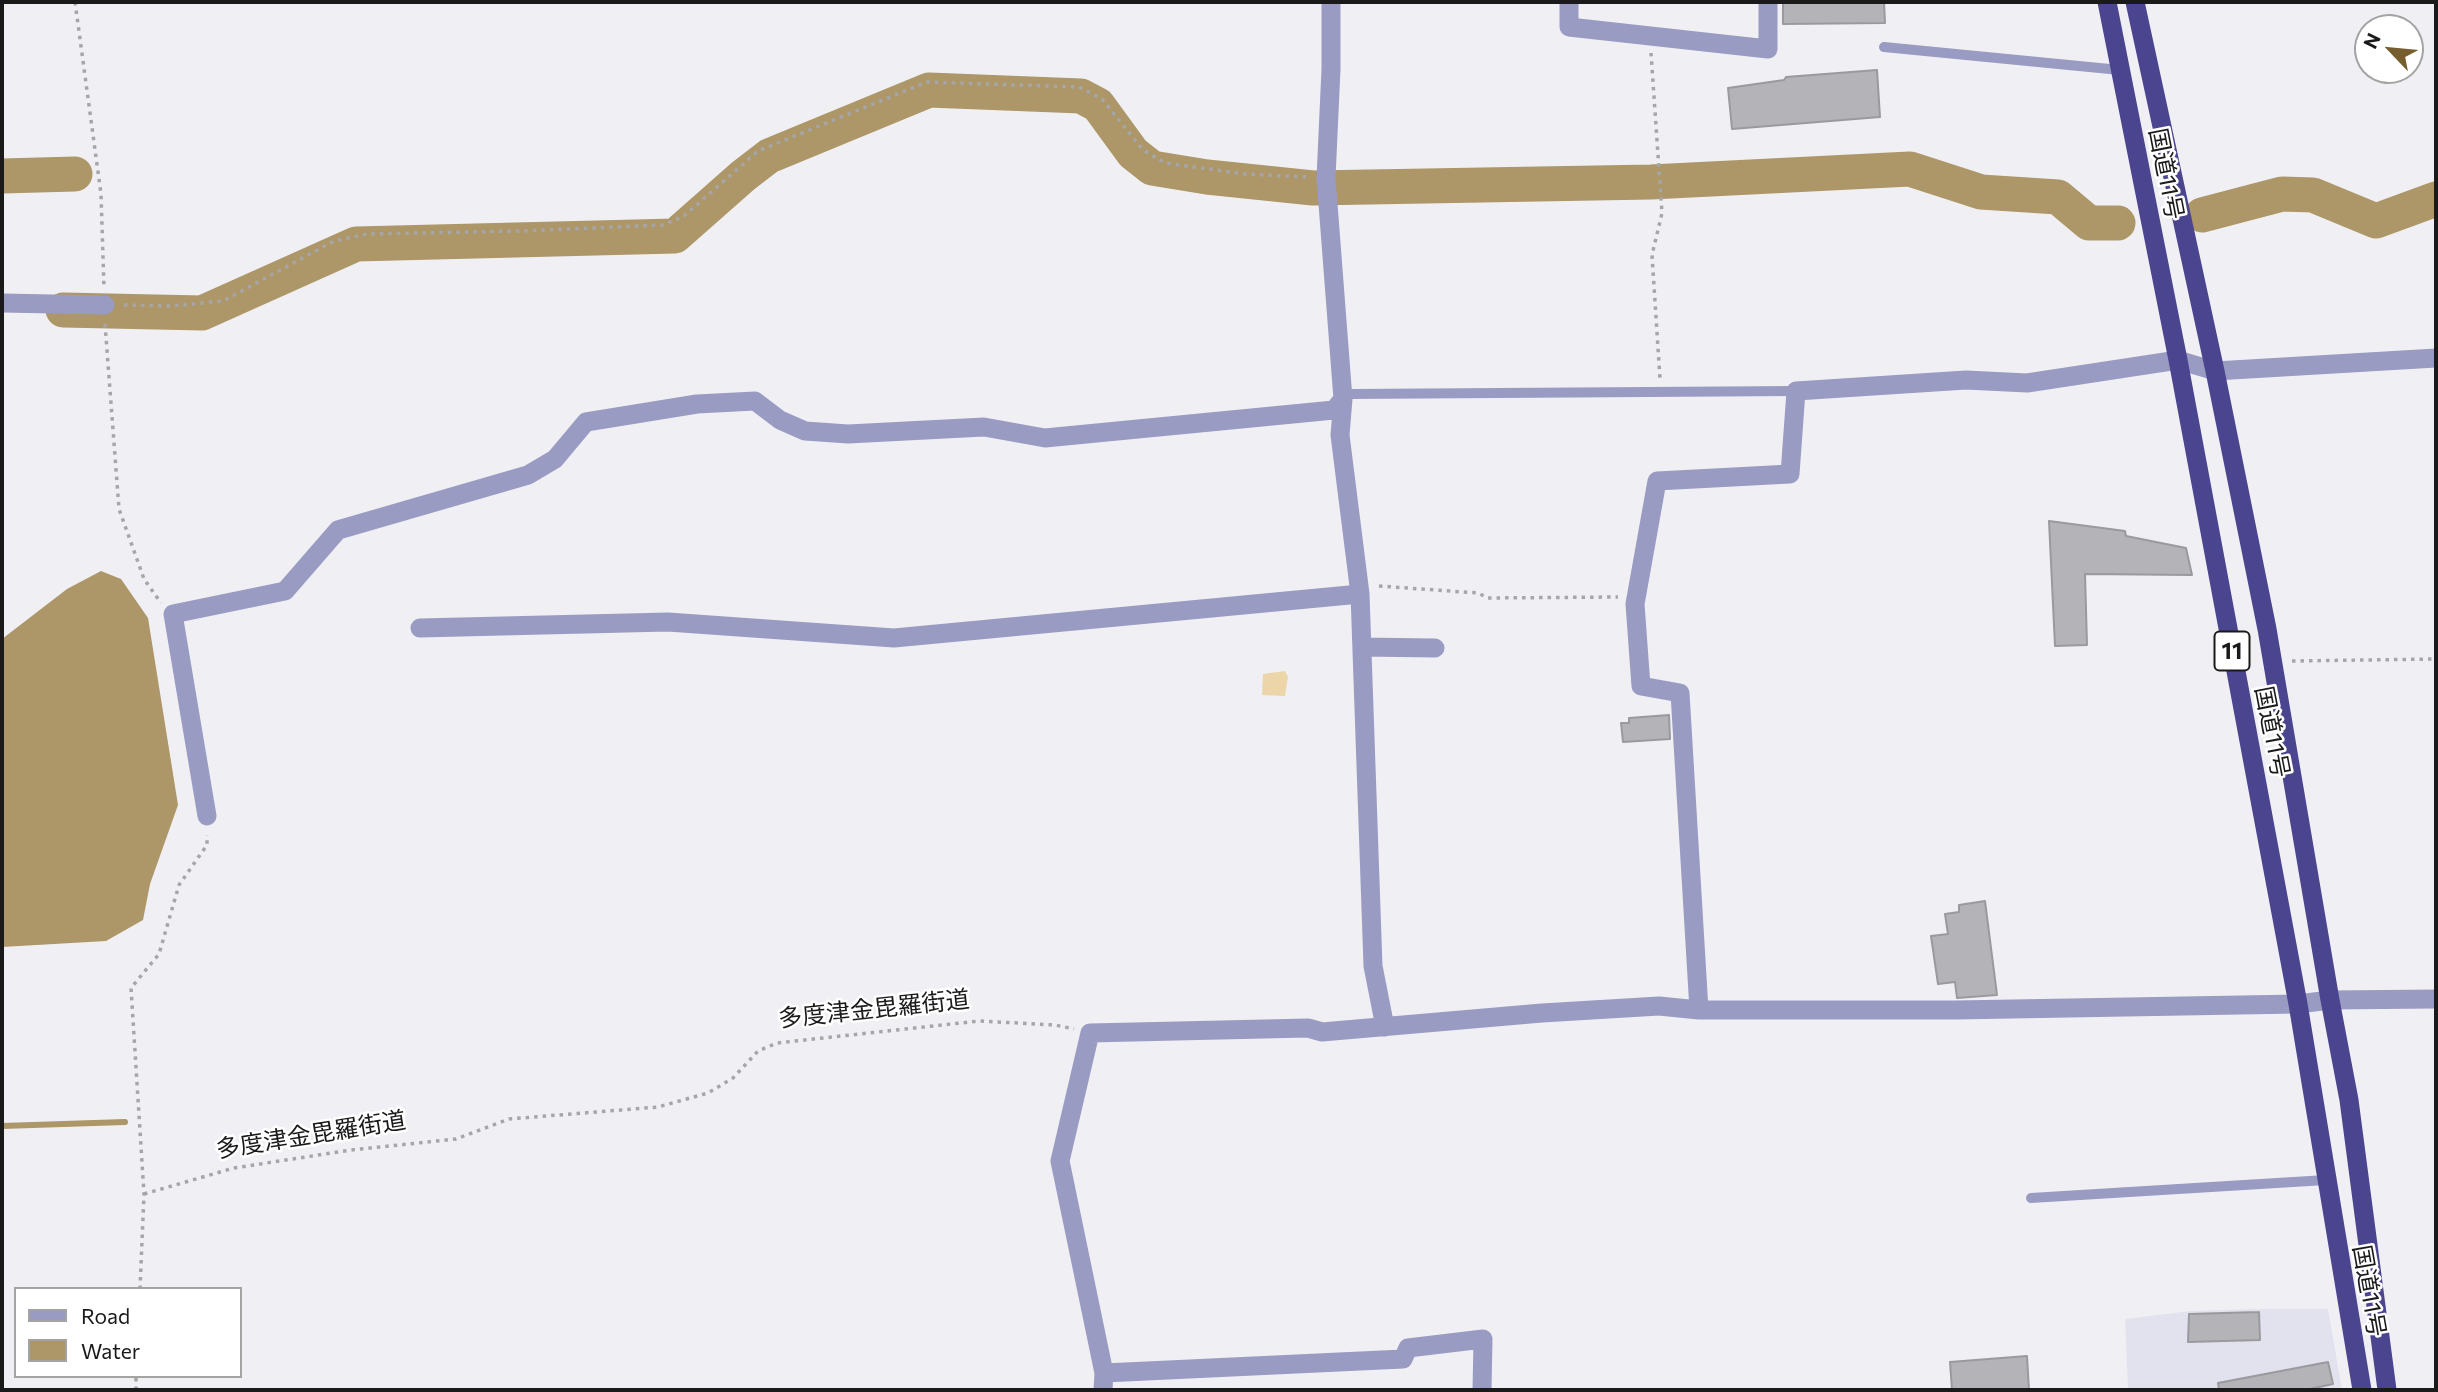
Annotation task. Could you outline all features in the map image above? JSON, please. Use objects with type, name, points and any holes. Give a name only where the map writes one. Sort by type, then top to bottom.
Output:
[{"type":"highway","name":"国道11号","points":[[2107,2],[2178,360],[2298,1004],[2362,1390]]},
{"type":"highway","name":"国道11号","points":[[2136,2],[2215,371],[2272,661],[2349,1100],[2387,1390]]},
{"type":"street","points":[[1331,2],[1326,183],[1345,396],[1340,435],[1360,590],[1373,966],[1385,1027]]},
{"type":"street","points":[[1569,2],[1569,27],[1768,49],[1768,2]]},
{"type":"street","points":[[2,303],[105,312]]},
{"type":"street","points":[[1699,1010],[1680,693],[1641,686],[1637,597],[1657,481],[1790,474],[1796,391],[1966,380],[2027,383],[2178,360],[2215,371],[2436,358]]},
{"type":"street","points":[[207,816],[173,614],[285,591],[338,530],[528,475],[555,459],[586,422],[697,404],[755,401],[780,420],[804,430],[848,434],[984,427],[1045,438],[1334,410],[1345,396]]},
{"type":"street","points":[[419,628],[668,622],[894,639],[1360,590]]},
{"type":"street","points":[[1363,647],[1435,648]]},
{"type":"street","points":[[1482,1390],[1483,1339],[1408,1348],[1403,1359],[1104,1382],[1060,1161],[1090,1033],[1308,1028],[1322,1032],[1646,1007],[1699,1010],[1955,1010],[2436,999]]},
{"type":"lane","points":[[1884,47],[2120,70]]},
{"type":"lane","points":[[1345,396],[1796,391]]},
{"type":"lane","points":[[2031,1198],[2326,1180]]},
{"type":"path","points":[[75,2],[101,194],[105,312],[119,509],[144,579],[160,602],[173,614]]},
{"type":"path","points":[[1650,36],[1662,213],[1652,255],[1661,391]]},
{"type":"path","points":[[105,312],[223,302],[334,241],[367,234],[663,225],[684,216],[758,151],[927,82],[1079,87],[1102,99],[1143,150],[1165,163],[1326,183]]},
{"type":"path","points":[[1360,590],[1478,593],[1488,598],[1637,597]]},
{"type":"path","points":[[2272,661],[2436,659]]},
{"type":"path","points":[[140,1287],[144,1194],[131,988],[159,954],[179,886],[207,845],[207,816]]},
{"type":"path","name":"多度津金毘羅街道","points":[[144,1194],[234,1168],[351,1150],[456,1139],[509,1119],[658,1107],[708,1093],[733,1078],[758,1051],[777,1043],[979,1021],[1055,1025],[1090,1033]]},
{"type":"shaded area","points":[[1285,671],[1288,677],[1285,696],[1262,695],[1263,674]]},
{"type":"shaded area","points":[[2328,1309],[2342,1390],[2128,1390],[2125,1319],[2191,1311]]},
{"type":"water","points":[[101,571],[121,579],[148,618],[178,805],[150,884],[143,920],[106,941],[2,947],[2,639],[67,589]]},
{"type":"building","points":[[1783,2],[1884,2],[1885,23],[1783,24]]},
{"type":"building","points":[[1877,70],[1880,117],[1732,129],[1728,88],[1784,80],[1786,77]]},
{"type":"building","points":[[2049,521],[2125,531],[2126,536],[2186,548],[2192,575],[2085,574],[2087,645],[2055,646]]},
{"type":"building","points":[[1669,715],[1670,739],[1623,742],[1621,723],[1629,723],[1629,718]]},
{"type":"building","points":[[1985,901],[1997,995],[1957,998],[1955,982],[1938,984],[1931,936],[1948,934],[1945,914],[1959,912],[1959,905]]},
{"type":"building","points":[[2259,1312],[2260,1340],[2188,1342],[2189,1314]]},
{"type":"building","points":[[2027,1356],[2029,1390],[1952,1390],[1950,1362]]},
{"type":"building","points":[[2328,1362],[2333,1384],[2305,1390],[2219,1390],[2218,1383]]},
{"type":"waterway","points":[[63,310],[202,313],[356,244],[675,236],[769,156],[929,90],[1081,96],[1098,105],[1133,153],[1152,168],[1207,177],[1313,188],[1651,182],[1910,169],[1981,192],[2058,197],[2089,223],[2118,223]]},
{"type":"waterway","points":[[2,176],[75,174]]},
{"type":"waterway","points":[[2202,215],[2282,194],[2313,195],[2376,221],[2436,199]]},
{"type":"waterway","points":[[2,1126],[125,1122]]}]
